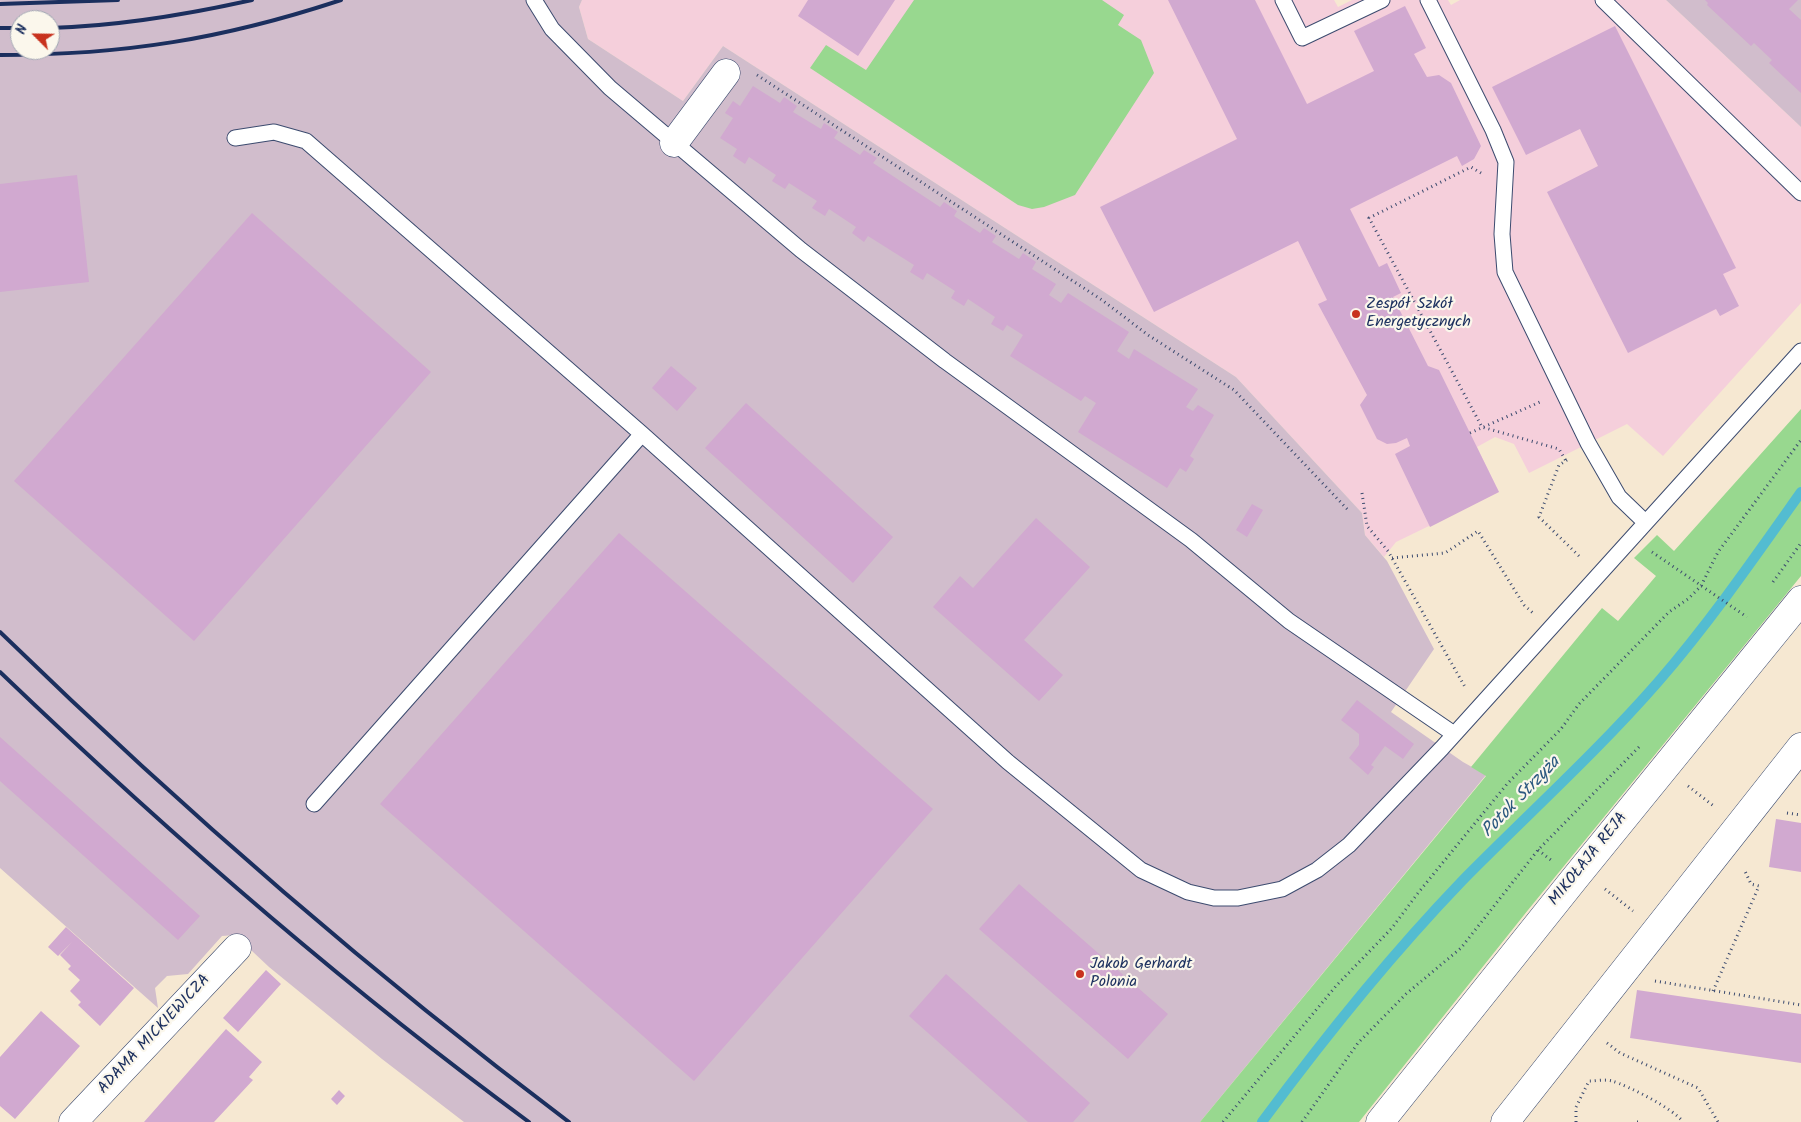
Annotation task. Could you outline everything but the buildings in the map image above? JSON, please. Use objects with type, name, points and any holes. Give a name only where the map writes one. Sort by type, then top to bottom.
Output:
[{"type":"street","points":[[674,143],[726,73]]},
{"type":"street","name":"MIKOŁAJA REJA","points":[[1380,1122],[1801,600]]},
{"type":"street","points":[[1505,1122],[1801,747]]},
{"type":"street","name":"ADAMA MICKIEWICZA","points":[[74,1122],[237,948]]},
{"type":"lane","points":[[534,0],[552,29],[610,88],[801,250],[872,307],[1191,540],[1288,621],[1454,734]]},
{"type":"lane","points":[[1283,0],[1302,38],[1382,0]]},
{"type":"lane","points":[[1428,0],[1501,146],[1506,162],[1502,241],[1505,272],[1592,448],[1619,497],[1644,522]]},
{"type":"lane","points":[[1603,0],[1801,193]]},
{"type":"lane","points":[[235,138],[274,132],[306,141],[642,434],[1008,762],[1141,870],[1188,892],[1214,898],[1238,898],[1282,889],[1318,870],[1349,845],[1484,702],[1631,536],[1801,351]]},
{"type":"lane","points":[[314,804],[642,434]]},
{"type":"path","points":[[726,73],[733,60],[1102,300],[1148,335],[1234,390],[1349,511]]},
{"type":"path","points":[[1505,186],[1472,167],[1369,218],[1482,427],[1558,449],[1566,461]]},
{"type":"path","points":[[1470,434],[1564,392]]},
{"type":"path","points":[[1223,1122],[1336,986],[1392,928],[1424,885],[1500,792],[1561,729],[1579,704],[1662,618],[1701,586],[1718,552],[1801,440]]},
{"type":"path","points":[[1592,448],[1559,465],[1539,516],[1598,573]]},
{"type":"path","points":[[1362,493],[1367,526],[1392,558],[1464,686],[1484,702]]},
{"type":"path","points":[[1392,558],[1445,553],[1478,531],[1524,604],[1550,628]]},
{"type":"path","points":[[1631,536],[1747,618],[1752,610]]},
{"type":"path","points":[[1768,588],[1801,543]]},
{"type":"path","points":[[1302,1122],[1358,1043],[1406,994],[1461,948],[1538,850],[1645,739]]},
{"type":"path","points":[[1784,813],[1801,815]]},
{"type":"path","points":[[1713,991],[1759,886],[1751,884],[1744,872],[1745,862]]},
{"type":"path","points":[[1600,885],[1657,929]]},
{"type":"path","points":[[1630,964],[1656,982],[1801,1005]]},
{"type":"path","points":[[1582,1025],[1620,1054],[1698,1088],[1718,1122]]},
{"type":"path","points":[[1576,1122],[1576,1107],[1589,1081],[1612,1081],[1658,1103],[1678,1115],[1683,1122]]},
{"type":"shaded area","points":[[0,0],[582,0],[579,7],[588,39],[683,101],[723,46],[1236,377],[1362,513],[1365,535],[1387,561],[1434,649],[1391,712],[1463,762],[1486,775],[1200,1122],[464,1122],[382,1059],[269,967],[235,935],[222,936],[188,974],[167,976],[155,988],[158,1008],[0,868]]},
{"type":"shaded area","name":"Zespół Szkół Energetycznych","points":[[582,0],[1334,0],[1338,7],[1352,0],[1448,0],[1451,5],[1460,0],[1666,0],[1801,127],[1801,303],[1663,456],[1627,424],[1529,473],[1514,444],[1495,437],[1477,447],[1499,492],[1396,542],[1384,557],[1365,535],[1362,513],[1236,377],[723,46],[683,101],[588,39],[579,7]]},
{"type":"shaded area","points":[[1666,0],[1801,0],[1801,127]]},
{"type":"green space","points":[[914,0],[1102,0],[1124,15],[1118,25],[1141,40],[1154,73],[1075,195],[1044,207],[1032,209],[1018,205],[810,68],[826,45],[866,70]]},
{"type":"green space","points":[[1801,409],[1801,576],[1528,910],[1359,1122],[1200,1122],[1486,776],[1471,767],[1602,608],[1618,621],[1656,576],[1634,558],[1657,535],[1674,551]]},
{"type":"waterway","name":"Potok Strzyża","points":[[1262,1122],[1333,1029],[1435,910],[1635,708],[1658,682],[1714,613],[1801,492]]},
{"type":"railway","points":[[0,4],[118,0]]},
{"type":"railway","points":[[60,28],[152,19],[252,0]]},
{"type":"railway","points":[[0,55],[89,52],[173,42],[255,25],[341,0]]},
{"type":"railway","points":[[0,28],[10,28]]},
{"type":"railway","points":[[0,632],[137,761],[277,886],[348,947],[494,1065],[569,1122]]},
{"type":"railway","points":[[0,672],[127,791],[257,906],[323,962],[459,1070],[529,1122]]},
{"type":"place","name":"Zespół Szkół Energetycznych","points":[[1356,314]]},
{"type":"place","name":"Jakob Gerhardt Polonia","points":[[1080,974]]}]
